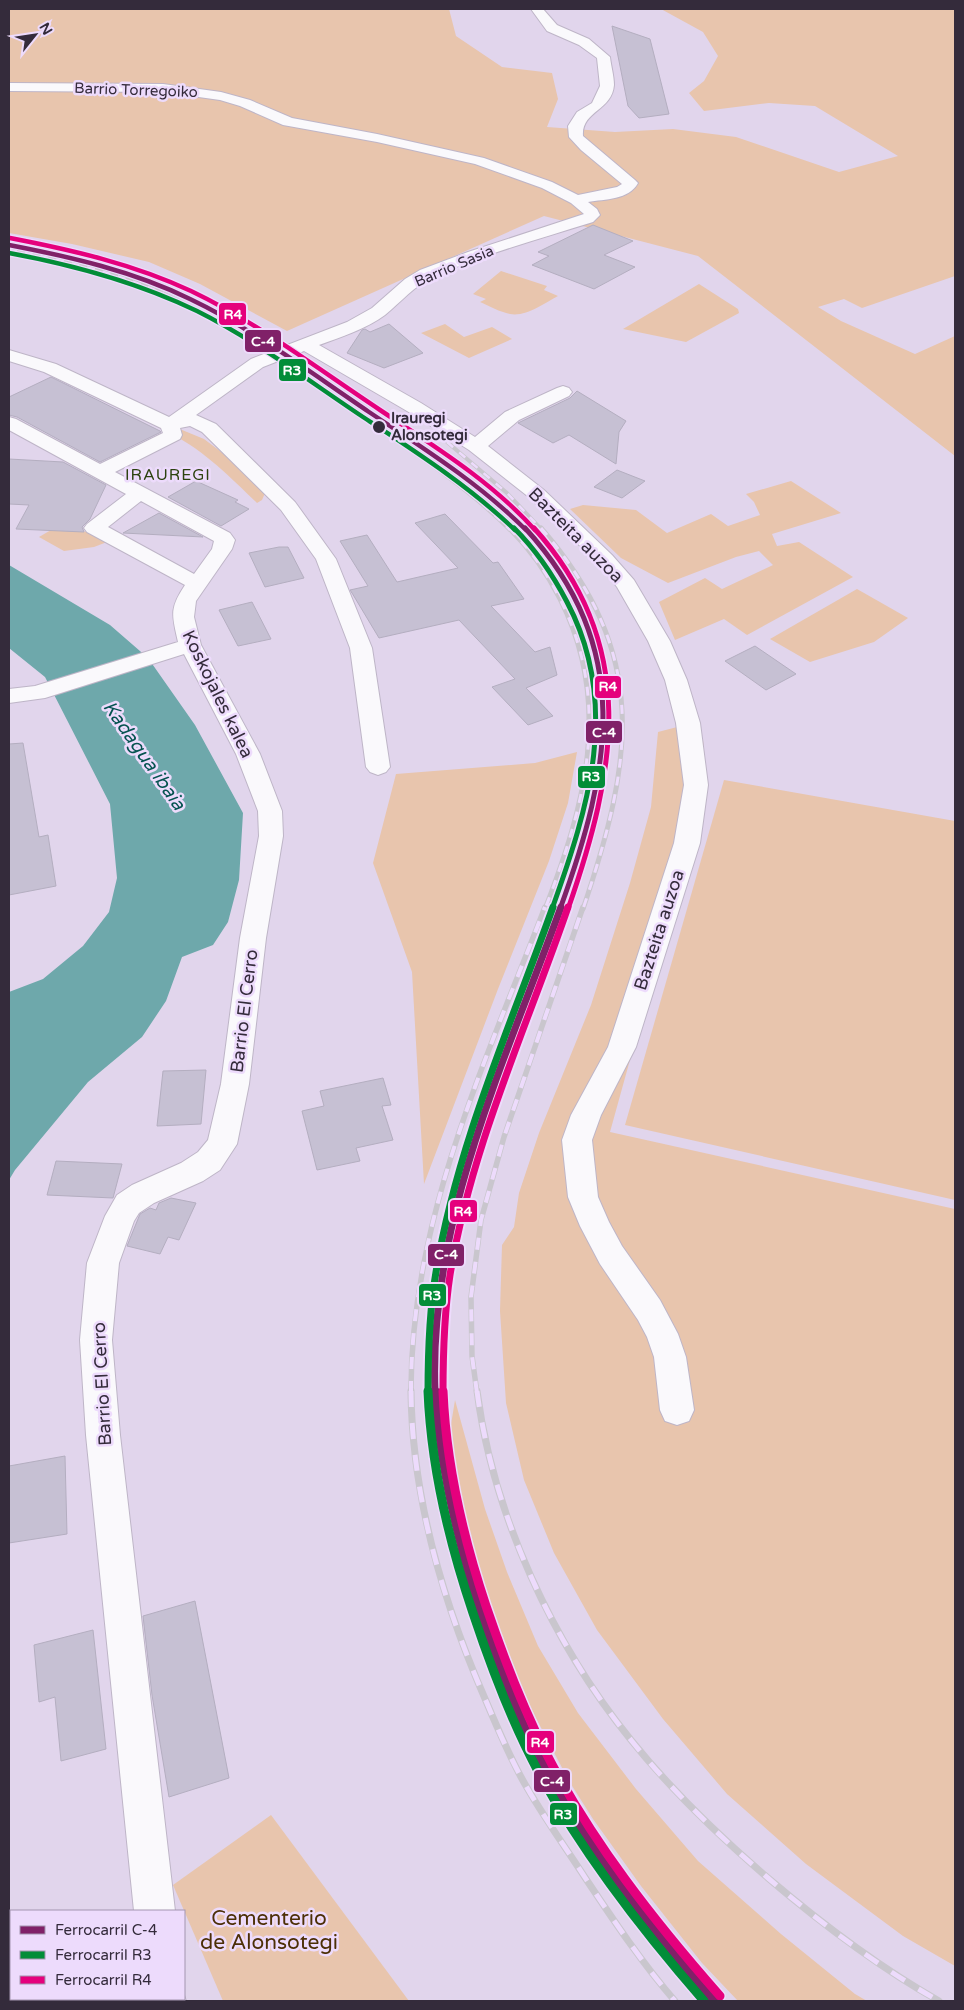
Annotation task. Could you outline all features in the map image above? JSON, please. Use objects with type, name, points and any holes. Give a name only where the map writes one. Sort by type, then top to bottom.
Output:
[{"type":"street","points":[[537,9],[552,28],[584,42],[603,57],[607,86],[598,104],[582,115],[575,126],[576,136],[586,148],[630,183],[622,191],[576,200]]},
{"type":"street","name":"Barrio Torregoiko","points":[[9,87],[163,88],[195,91],[245,103],[288,122]]},
{"type":"street","name":"Barrio Sasia","points":[[288,122],[377,138],[479,161],[548,185],[576,200],[591,212],[592,215],[587,219],[474,255],[426,274],[411,283],[378,312],[353,326],[306,345]]},
{"type":"street","points":[[170,425],[256,363],[306,345]]},
{"type":"street","name":"Bazteita auzoa","points":[[306,345],[392,394],[476,446],[537,494],[605,559],[626,585],[659,640],[676,680],[688,723],[696,785],[687,843],[622,1047],[586,1115],[578,1140],[579,1167],[584,1197],[595,1226],[649,1310],[662,1334],[670,1357],[677,1410]]},
{"type":"street","points":[[9,355],[47,367],[170,425],[192,420],[209,428],[288,506],[326,559],[361,648],[378,767]]},
{"type":"street","points":[[9,375],[47,367]]},
{"type":"street","points":[[476,446],[512,416],[563,392]]},
{"type":"street","name":"Koskojales kalea","points":[[9,423],[142,492],[223,537],[225,544],[185,601],[182,617],[190,644],[248,754],[270,811],[271,836]]},
{"type":"street","points":[[101,471],[173,435],[170,425]]},
{"type":"street","points":[[142,492],[100,530],[183,577],[198,583]]},
{"type":"street","points":[[9,696],[37,693],[190,644]]},
{"type":"street","name":"Barrio El Cerro","points":[[154,1910],[102,1426],[96,1340],[103,1263],[120,1216],[128,1204],[161,1185],[200,1168],[209,1161],[222,1144],[235,1084],[253,938],[271,836]]},
{"type":"green space","points":[[9,9],[449,9],[456,36],[502,67],[552,73],[558,99],[547,127],[615,132],[673,129],[736,137],[839,172],[898,156],[815,106],[769,103],[704,111],[689,93],[704,81],[718,56],[703,32],[661,9],[955,9],[955,276],[862,308],[844,299],[818,307],[841,321],[915,354],[955,336],[955,456],[698,256],[544,216],[287,331],[200,284],[149,262],[72,244],[9,233]]},
{"type":"green space","points":[[501,271],[547,286],[544,290],[558,296],[535,309],[516,314],[502,312],[480,302],[486,299],[473,294]]},
{"type":"green space","points":[[699,284],[738,309],[739,313],[686,342],[623,329]]},
{"type":"green space","points":[[445,324],[464,337],[492,327],[512,339],[469,358],[421,333]]},
{"type":"green space","points":[[170,425],[204,439],[236,463],[265,493],[262,500],[257,503],[207,457],[173,435]]},
{"type":"green space","points":[[791,481],[841,513],[772,534],[777,546],[799,542],[853,577],[747,635],[724,619],[675,640],[659,602],[705,578],[722,589],[773,565],[759,551],[736,557],[668,583],[621,558],[570,509],[583,505],[636,510],[667,533],[711,514],[728,526],[760,515],[754,502],[746,494]]},
{"type":"green space","points":[[51,530],[93,532],[107,542],[94,547],[64,551],[39,537]]},
{"type":"green space","points":[[857,589],[908,618],[874,642],[810,662],[770,639]]},
{"type":"green space","points":[[681,726],[703,740],[707,782],[610,1132],[955,1209],[955,1966],[903,1936],[806,1864],[727,1794],[663,1719],[597,1630],[554,1553],[524,1480],[506,1403],[500,1311],[502,1245],[514,1227],[519,1193],[539,1133],[591,1005],[630,883],[651,807],[658,732]]},
{"type":"green space","points":[[577,752],[568,803],[549,861],[424,1184],[412,972],[373,863],[396,774],[535,763]]},
{"type":"green space","points":[[724,780],[955,821],[955,1200],[625,1125]]},
{"type":"green space","points":[[455,1400],[485,1509],[507,1572],[538,1646],[578,1713],[636,1789],[698,1861],[781,1934],[855,1994],[867,2001],[738,2001],[702,1963],[641,1886],[593,1819],[569,1781],[526,1699],[478,1582],[462,1513],[449,1437]]},
{"type":"green space","name":"Cementerio de Alonsotegi","points":[[271,1815],[409,2001],[223,2001],[173,1885]]},
{"type":"water","name":"Kadagua ibaia","points":[[9,565],[110,625],[148,658],[195,725],[243,813],[239,880],[228,922],[213,945],[182,957],[166,1001],[142,1037],[88,1082],[15,1170],[9,1180],[9,992],[43,979],[83,946],[109,912],[117,878],[110,804],[45,677],[9,648]]},
{"type":"building","points":[[612,26],[650,39],[669,114],[639,118],[628,106]]},
{"type":"building","points":[[593,225],[633,241],[604,255],[635,267],[594,289],[532,265],[549,256],[538,252]]},
{"type":"building","points":[[389,324],[423,353],[384,368],[347,353],[362,330],[365,329],[370,332]]},
{"type":"building","points":[[51,377],[161,432],[100,462],[17,417],[9,415],[9,397]]},
{"type":"building","points":[[577,391],[626,421],[619,432],[616,464],[569,435],[553,443],[518,423],[570,398]]},
{"type":"building","points":[[9,459],[63,462],[106,485],[90,519],[82,527],[84,532],[16,529],[29,505],[9,504]]},
{"type":"building","points":[[617,470],[645,481],[622,498],[594,487]]},
{"type":"building","points":[[196,481],[238,500],[235,502],[249,509],[221,526],[168,497]]},
{"type":"building","points":[[159,513],[203,537],[123,533]]},
{"type":"building","points":[[445,514],[493,563],[498,562],[524,599],[491,606],[535,652],[550,647],[557,675],[526,688],[553,716],[528,725],[492,687],[515,679],[459,620],[379,638],[350,590],[368,586],[340,541],[367,535],[397,582],[458,568],[415,523]]},
{"type":"building","points":[[288,547],[304,578],[265,587],[249,553]]},
{"type":"building","points":[[252,602],[271,639],[238,646],[219,610]]},
{"type":"building","points":[[755,646],[796,674],[766,690],[725,661]]},
{"type":"building","points":[[23,743],[39,837],[48,835],[56,886],[9,895],[9,744]]},
{"type":"building","points":[[206,1070],[201,1124],[157,1126],[163,1071]]},
{"type":"building","points":[[383,1078],[391,1105],[382,1106],[393,1140],[356,1148],[360,1161],[317,1170],[302,1111],[324,1106],[320,1091]]},
{"type":"building","points":[[56,1161],[122,1164],[113,1198],[47,1195]]},
{"type":"building","points":[[171,1198],[196,1203],[179,1240],[168,1237],[160,1254],[127,1246],[140,1214],[150,1208],[156,1210],[159,1203]]},
{"type":"building","points":[[65,1456],[67,1534],[9,1543],[9,1466]]},
{"type":"building","points":[[195,1601],[229,1778],[169,1797],[152,1695],[143,1616]]},
{"type":"building","points":[[93,1630],[106,1749],[61,1761],[55,1697],[39,1702],[34,1645]]},
{"type":"railway","points":[[9,250],[115,275],[175,299],[223,324],[268,352],[436,468],[510,530]]},
{"type":"railway","points":[[447,442],[507,493],[542,530]]},
{"type":"railway","points":[[509,528],[538,562],[560,599],[576,638],[586,677],[589,716],[587,754],[581,793],[572,831],[545,909]]},
{"type":"railway","points":[[541,528],[576,575],[601,620],[616,665],[622,710],[621,756],[613,804],[600,855],[583,909]]},
{"type":"railway","points":[[411,1392],[414,1329],[423,1267],[437,1205],[455,1144],[476,1084],[545,907]]},
{"type":"railway","points":[[477,1393],[472,1356],[471,1297],[481,1220],[504,1137],[583,907]]},
{"type":"railway","points":[[477,1391],[485,1438],[497,1484],[512,1531],[531,1576],[552,1620],[576,1662],[603,1703],[631,1740],[696,1812],[768,1878],[850,1944],[939,2001]]},
{"type":"railway","points":[[411,1392],[417,1471],[433,1550],[456,1626],[494,1720],[516,1768],[544,1816],[629,1941],[675,2001]]},
{"type":"rail line","name":"R4","points":[[10,238],[79,252],[147,273],[203,298],[256,328],[404,426],[489,487],[528,522],[545,541],[561,562],[586,606],[602,650],[609,694],[610,739],[604,784],[594,829],[580,874],[488,1127],[466,1201],[457,1238],[445,1315],[443,1393],[446,1433],[459,1512],[480,1588],[512,1677],[539,1740],[570,1796],[608,1856],[673,1942],[720,1996]]},
{"type":"rail line","name":"C-4","points":[[9,245],[77,259],[122,272],[166,288],[228,319],[346,396],[466,478],[507,511],[543,549],[558,570],[576,601],[590,634],[599,668],[604,704],[602,759],[597,786],[584,839],[481,1124],[459,1197],[442,1272],[437,1311],[435,1390],[438,1432],[452,1512],[473,1592],[506,1683],[533,1746],[564,1801],[602,1861],[667,1947],[714,2001]]},
{"type":"rail line","name":"R3","points":[[9,253],[77,267],[121,280],[165,296],[198,312],[246,339],[434,464],[479,497],[520,534],[562,591],[582,636],[591,667],[596,700],[597,727],[591,781],[569,861],[475,1120],[442,1234],[430,1312],[428,1393],[431,1434],[445,1515],[466,1594],[499,1684],[526,1747],[556,1802],[594,1862],[658,1947],[704,2001]]},
{"type":"place","name":"Irauregi Alonsotegi","points":[[379,427]]},
{"type":"district","name":"IRAUREGI","points":[[168,474]]}]
